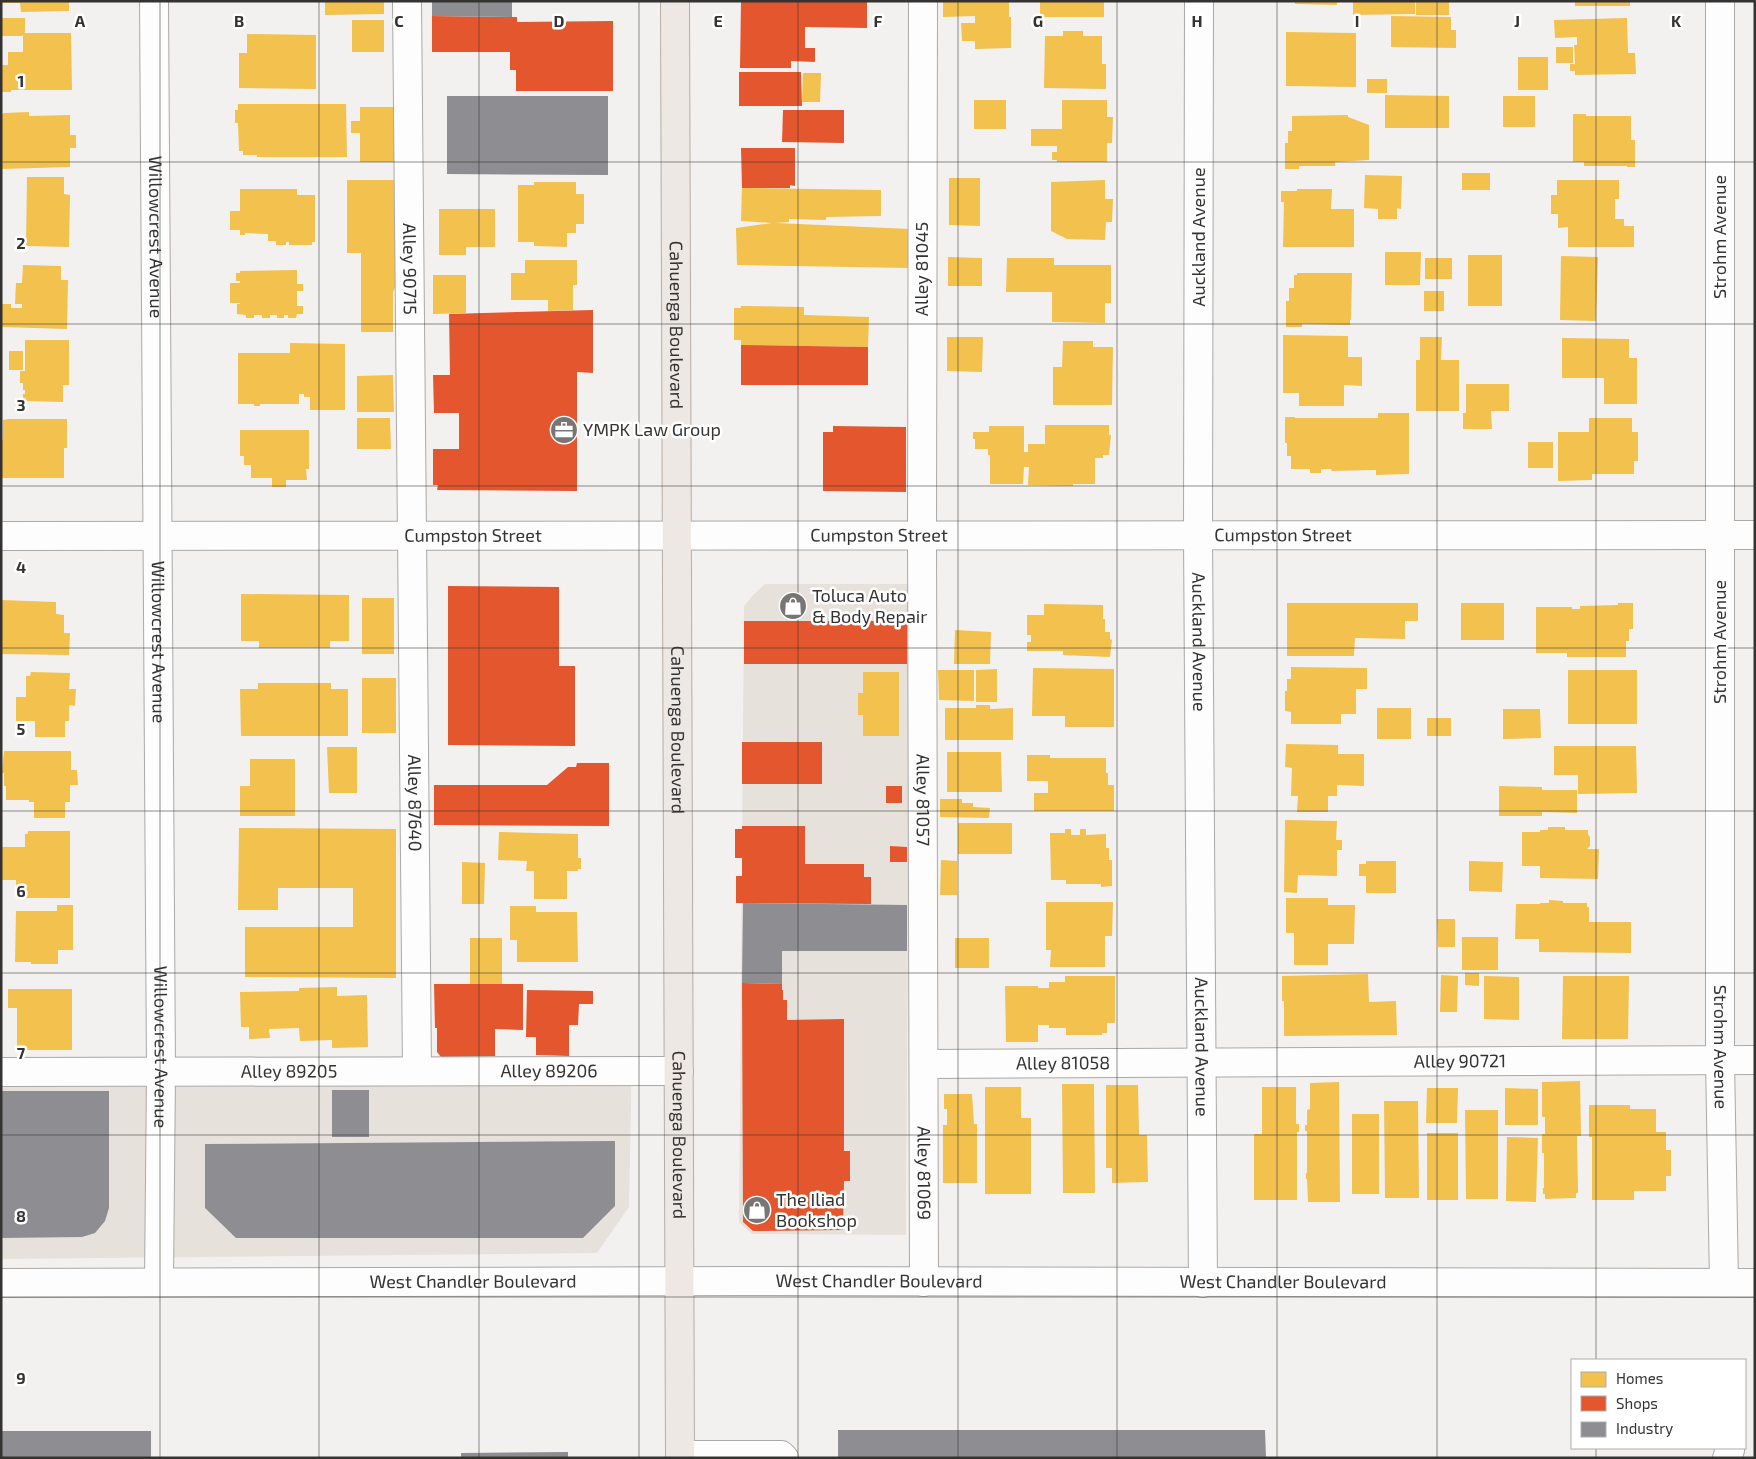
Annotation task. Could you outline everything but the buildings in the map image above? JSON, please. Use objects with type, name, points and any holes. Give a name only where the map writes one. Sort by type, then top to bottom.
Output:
[{"type":"main road","name":"Cahuenga Boulevard","points":[[676,1],[680,1456]]},
{"type":"street","name":"Willowcrest Avenue","points":[[154,1],[161,1072],[159,1282]]},
{"type":"street","name":"Alley 90715","points":[[407,1],[413,536]]},
{"type":"street","name":"Alley 81045","points":[[922,536],[923,1]]},
{"type":"street","name":"Auckland Avenue","points":[[1199,1],[1198,535],[1203,1283]]},
{"type":"street","name":"Strohm Avenue","points":[[1720,1],[1720,1060],[1724,1283]]},
{"type":"street","name":"Cumpston Street","points":[[1,536],[1755,535]]},
{"type":"street","name":"Alley 87640","points":[[413,536],[417,1072]]},
{"type":"street","name":"Alley 81057","points":[[922,536],[925,1064]]},
{"type":"street","name":"Alley 90721","points":[[1201,1062],[1755,1060]]},
{"type":"street","name":"Alley 81058","points":[[925,1064],[1201,1062]]},
{"type":"street","name":"Alley 81069","points":[[924,1282],[925,1064]]},
{"type":"street","name":"Alley 89205","points":[[1,1072],[417,1072]]},
{"type":"street","name":"Alley 89206","points":[[417,1072],[679,1072]]},
{"type":"street","name":"West Chandler Boulevard","points":[[1,1283],[680,1281],[1755,1283]]},
{"type":"street","points":[[680,1456],[781,1456],[784,1458]]},
{"type":"shaded area","points":[[765,584],[910,584],[906,1235],[752,1234],[739,1222],[744,606]]},
{"type":"shaded area","points":[[632,1056],[629,1207],[597,1253],[1,1259],[1,1057]]},
{"type":"place","name":"YMPK Law Group","points":[[564,430]]},
{"type":"place","name":"Toluca Auto & Body Repair","points":[[793,606]]},
{"type":"place","name":"The Iliad Bookshop","points":[[757,1210]]}]
